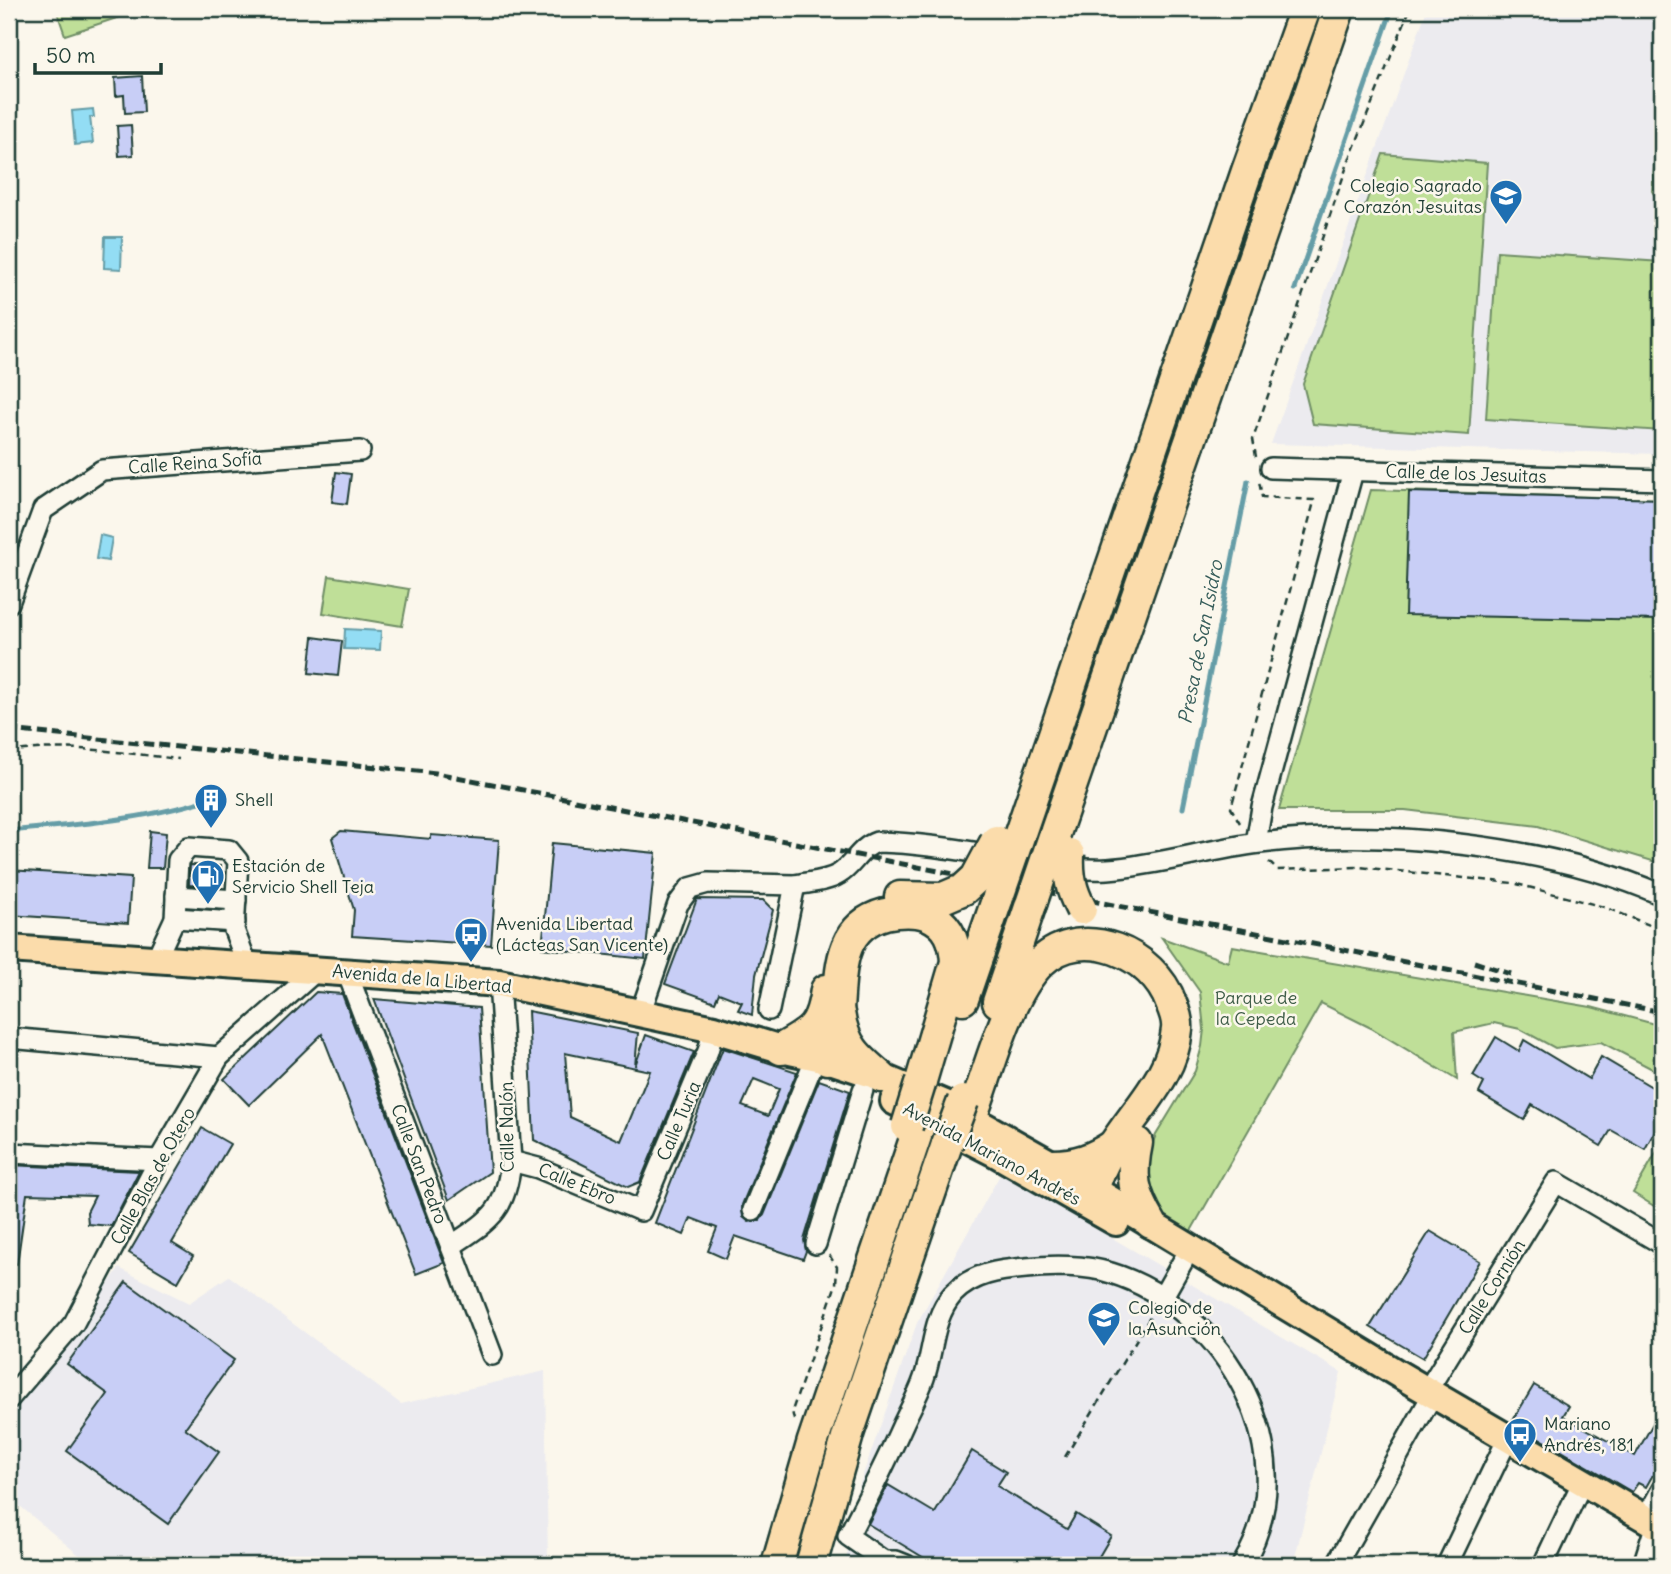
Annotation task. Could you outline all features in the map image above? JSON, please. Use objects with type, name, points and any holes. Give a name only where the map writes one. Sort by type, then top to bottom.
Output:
[{"type":"highway","points":[[777,1565],[813,1441],[851,1327],[881,1212],[998,897],[1006,843],[1121,537],[1304,9]]},
{"type":"highway","points":[[1096,1191],[1098,1172],[1126,1144],[1180,1073],[1187,1056],[1191,1018],[1176,978],[1162,962],[1146,948],[1092,923],[1081,909],[1071,891],[1068,876],[1075,827],[1122,676],[1166,507],[1339,9]]},
{"type":"highway","points":[[829,1068],[835,1034],[831,1005],[831,947],[840,929],[854,914],[870,903],[887,898],[943,898],[964,889],[1006,843]]},
{"type":"highway","points":[[811,1565],[849,1431],[962,1147],[969,1104],[1031,904],[1070,858]]},
{"type":"highway","points":[[829,1068],[806,1036],[831,1005],[849,940],[860,926],[873,918],[906,912],[924,913],[940,920],[950,932],[956,962],[927,1084]]},
{"type":"highway","points":[[969,1104],[1026,979],[1044,960],[1065,947],[1083,944],[1106,946],[1127,953],[1158,976],[1167,991],[1177,1026],[1169,1058],[1126,1144],[1083,1162],[1054,1165]]},
{"type":"highway","points":[[829,1068],[859,1059],[849,1047],[831,1005]]},
{"type":"highway","points":[[1126,1144],[1134,1159],[1134,1189],[1151,1223]]},
{"type":"main road","name":"Avenida de la Libertad","points":[[9,949],[499,983],[714,1029],[829,1068]]},
{"type":"main road","name":"Avenida Mariano Andrés","points":[[829,1068],[894,1101],[962,1147],[1112,1220],[1291,1325],[1400,1375]]},
{"type":"main road","name":"Avenida Mariano Andrés","points":[[829,1068],[945,1104],[1054,1165],[1400,1375],[1655,1523]]},
{"type":"main road","points":[[962,1147],[990,1143],[1082,1193],[1096,1191],[1112,1220]]},
{"type":"main road","name":"Avenida Mariano Andrés","points":[[1183,1261],[1195,1260],[1286,1313],[1314,1322]]},
{"type":"street","name":"Calle Reina Sofía","points":[[9,603],[43,510],[102,470],[360,451]]},
{"type":"street","name":"Calle de los Jesuitas","points":[[1262,468],[1662,480]]},
{"type":"street","points":[[1256,843],[1262,807],[1353,471]]},
{"type":"street","points":[[640,1014],[678,904],[690,888],[708,883],[795,885],[827,880],[839,874],[866,845],[877,842],[961,850],[1075,869],[1070,858],[1161,861],[1256,843],[1298,839],[1384,838],[1445,842],[1505,851],[1581,868],[1662,895]]},
{"type":"street","points":[[156,959],[175,918],[178,860],[189,847],[229,850],[238,861],[234,929],[247,964]]},
{"type":"street","points":[[769,1010],[795,885]]},
{"type":"street","points":[[176,896],[236,900]]},
{"type":"street","points":[[175,918],[234,922]]},
{"type":"street","name":"Calle Blas de Otero","points":[[9,1399],[74,1323],[159,1160],[219,1057],[317,970]]},
{"type":"street","name":"Calle San Pedro","points":[[347,972],[492,1355]]},
{"type":"street","name":"Calle Nalón","points":[[451,1246],[490,1219],[504,1199],[511,1161],[499,983]]},
{"type":"street","name":"Calle Turia","points":[[641,1211],[708,1051],[714,1029]]},
{"type":"street","points":[[9,1038],[219,1057]]},
{"type":"street","points":[[753,1210],[829,1068]]},
{"type":"street","points":[[816,1244],[829,1068]]},
{"type":"street","points":[[9,1153],[159,1160]]},
{"type":"street","name":"Calle Ebro","points":[[511,1161],[538,1168],[641,1211]]},
{"type":"street","name":"Calle Cornión","points":[[1336,1565],[1430,1392],[1556,1182],[1662,1244]]},
{"type":"street","points":[[1162,1298],[1183,1261]]},
{"type":"street","points":[[906,1565],[896,1561],[884,1561],[848,1535],[878,1480],[925,1377],[934,1329],[954,1294],[973,1279],[993,1271],[1032,1267],[1110,1272],[1162,1298],[1199,1329],[1228,1360],[1245,1390],[1264,1443],[1266,1471],[1265,1498],[1259,1531],[1242,1565]]},
{"type":"street","points":[[1447,1565],[1508,1438]]},
{"type":"street","points":[[1543,1565],[1583,1481]]},
{"type":"street","points":[[1643,1565],[1662,1489]]},
{"type":"path","points":[[1231,808],[1314,502],[1314,499],[1262,497],[1262,468],[1253,439],[1348,163],[1410,9]]},
{"type":"path","points":[[9,752],[36,748],[86,749],[179,759]]},
{"type":"path","points":[[1278,870],[1359,867],[1513,883],[1604,907],[1662,930]]},
{"type":"path","points":[[795,1423],[792,1411],[836,1284],[837,1267],[831,1257],[816,1244]]},
{"type":"path","points":[[1065,1457],[1162,1298]]},
{"type":"shaded area","name":"Colegio Sagrado Corazón Jesuitas","points":[[1427,9],[1662,9],[1662,454],[1271,444]]},
{"type":"shaded area","name":"Colegio de la Asunción","points":[[1001,1173],[1341,1372],[1293,1565],[845,1565],[848,1550],[840,1544],[835,1533],[850,1511],[917,1323]]},
{"type":"shaded area","points":[[119,1268],[189,1303],[229,1276],[401,1404],[545,1371],[548,1565],[91,1565],[9,1497],[9,1409],[69,1341]]},
{"type":"green space","points":[[56,9],[144,9],[65,35]]},
{"type":"green space","points":[[1662,76],[1662,207],[1652,191]]},
{"type":"green space","points":[[1383,154],[1487,163],[1469,435],[1313,424],[1303,384]]},
{"type":"green space","points":[[1497,251],[1662,262],[1662,431],[1486,419]]},
{"type":"green space","points":[[1371,490],[1662,499],[1662,864],[1538,826],[1405,810],[1279,810]]},
{"type":"green space","points":[[329,576],[409,589],[402,626],[323,613]]},
{"type":"green space","name":"Parque de la Cepeda","points":[[1162,938],[1228,962],[1232,946],[1591,1007],[1662,1026],[1662,1074],[1601,1042],[1555,1048],[1520,1029],[1494,1023],[1454,1032],[1457,1080],[1371,1028],[1321,1003],[1191,1231],[1162,1217],[1144,1165],[1156,1135],[1195,1071],[1204,1029],[1200,992]]},
{"type":"green space","points":[[1662,1143],[1662,1211],[1633,1193]]},
{"type":"water","points":[[93,109],[94,117],[90,117],[93,143],[75,145],[72,111]]},
{"type":"water","points":[[105,237],[122,237],[121,269],[104,268]]},
{"type":"water","points":[[100,535],[112,538],[108,561],[96,559]]},
{"type":"water","points":[[345,629],[381,631],[380,650],[344,649]]},
{"type":"building","points":[[142,76],[144,112],[125,113],[124,95],[116,96],[115,78]]},
{"type":"building","points":[[131,125],[133,155],[119,156],[117,126]]},
{"type":"building","points":[[336,472],[351,474],[347,504],[332,502]]},
{"type":"building","points":[[1409,492],[1662,499],[1662,620],[1405,615]]},
{"type":"building","points":[[313,637],[342,641],[338,676],[309,673]]},
{"type":"building","points":[[150,831],[166,833],[163,868],[147,868]]},
{"type":"building","points":[[341,831],[431,839],[431,835],[499,840],[491,945],[352,936],[354,910],[332,838]]},
{"type":"building","points":[[552,843],[656,853],[645,959],[542,948]]},
{"type":"building","points":[[190,865],[221,866],[220,887],[189,885]]},
{"type":"building","points":[[9,870],[131,878],[128,923],[9,915]]},
{"type":"building","points":[[697,899],[763,900],[773,910],[756,975],[752,1015],[738,1010],[742,1002],[719,993],[715,1002],[665,984]]},
{"type":"building","points":[[316,992],[342,994],[444,1263],[416,1274],[322,1034],[249,1105],[224,1079]]},
{"type":"building","points":[[374,999],[479,1008],[490,1172],[449,1200]]},
{"type":"building","points":[[528,1011],[638,1033],[635,1066],[646,1035],[694,1052],[640,1182],[628,1187],[534,1140]],"holes":[[[565,1053],[650,1071],[621,1141],[570,1117]]]},
{"type":"building","points":[[1496,1037],[1519,1051],[1524,1040],[1589,1079],[1601,1057],[1662,1093],[1662,1118],[1645,1149],[1611,1130],[1601,1146],[1532,1105],[1524,1120],[1479,1093],[1484,1083],[1473,1076]]},
{"type":"building","points":[[723,1048],[797,1072],[742,1205],[743,1217],[749,1222],[760,1220],[764,1215],[819,1080],[850,1091],[804,1240],[806,1251],[803,1259],[735,1236],[726,1259],[708,1251],[717,1228],[691,1218],[684,1235],[655,1223]],"holes":[[[754,1079],[779,1089],[768,1116],[742,1106]]]},
{"type":"building","points":[[202,1128],[230,1144],[172,1243],[193,1256],[178,1282],[129,1253]]},
{"type":"building","points":[[9,1165],[139,1171],[111,1226],[88,1224],[87,1212],[95,1196],[27,1194],[17,1264],[9,1263]]},
{"type":"building","points":[[1430,1231],[1480,1261],[1423,1358],[1370,1327]]},
{"type":"building","points":[[126,1282],[234,1360],[185,1428],[219,1452],[168,1524],[67,1451],[108,1394],[67,1364]]},
{"type":"building","points":[[1534,1385],[1569,1406],[1563,1416],[1635,1456],[1662,1407],[1662,1459],[1646,1487],[1638,1483],[1632,1492],[1512,1422]]},
{"type":"building","points":[[972,1451],[1006,1472],[997,1486],[1067,1529],[1076,1514],[1111,1536],[1094,1565],[964,1565],[954,1559],[951,1565],[936,1565],[868,1524],[888,1485],[935,1513]]},
{"type":"waterway","name":"Presa de San Isidro","points":[[1295,289],[1392,9]]},
{"type":"waterway","name":"Presa de San Isidro","points":[[1183,808],[1248,481]]},
{"type":"waterway","name":"Presa de San Isidro","points":[[9,831],[141,816],[218,796]]},
{"type":"railway","points":[[9,730],[436,773],[1662,1012]]},
{"type":"railway","points":[[1474,962],[1511,974]]},
{"type":"place","name":"Colegio Sagrado Corazón Jesuitas","points":[[1506,226]]},
{"type":"place","name":"Shell","points":[[211,830]]},
{"type":"place","name":"Estación de Servicio Shell Teja","points":[[208,906]]},
{"type":"place","name":"Avenida Libertad (Lácteas San Vicente)","points":[[471,964]]},
{"type":"place","name":"Colegio de la Asunción","points":[[1104,1348]]},
{"type":"place","name":"Mariano Andrés, 181","points":[[1520,1464]]}]
